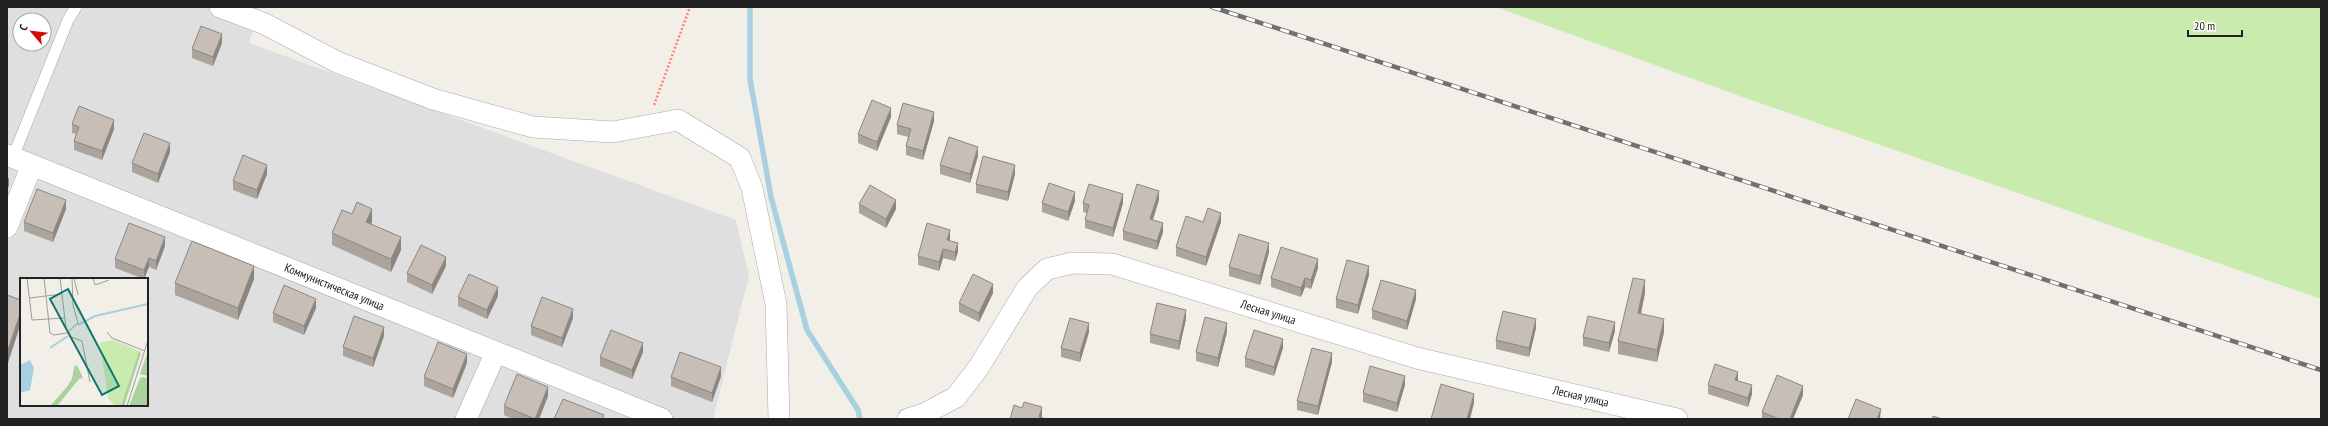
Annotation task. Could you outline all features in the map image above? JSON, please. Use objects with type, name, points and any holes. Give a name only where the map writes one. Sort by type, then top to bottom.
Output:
[{"type":"street","points":[[220,7],[265,24],[337,62],[433,100],[533,127],[613,132],[678,120],[740,158],[752,188],[776,304],[779,419]]},
{"type":"street","points":[[7,227],[17,159]]},
{"type":"street","name":"Коммунистическая улица","points":[[17,159],[662,419]]},
{"type":"street","name":"Лесная улица","points":[[916,416],[956,397],[979,366],[1027,288],[1047,269],[1072,263],[1112,264],[1417,358],[1677,419]]},
{"type":"street","points":[[466,419],[496,352]]},
{"type":"lane","points":[[17,159],[68,20],[76,7]]},
{"type":"path","points":[[647,126],[690,7]]},
{"type":"shaded area","points":[[7,7],[260,7],[249,43],[736,220],[749,276],[713,419],[7,419]]},
{"type":"green space","points":[[1496,7],[2321,7],[2321,299],[1737,95]]},
{"type":"building","points":[[201,26],[222,34],[213,57],[192,49]]},
{"type":"building","points":[[872,100],[891,108],[877,142],[858,134]]},
{"type":"building","points":[[903,103],[934,112],[923,151],[906,146],[911,129],[897,125]]},
{"type":"building","points":[[79,106],[114,120],[102,151],[74,141],[79,127],[72,124]]},
{"type":"building","points":[[144,133],[170,143],[158,174],[132,163]]},
{"type":"building","points":[[949,137],[978,147],[970,174],[940,165]]},
{"type":"building","points":[[243,155],[267,165],[257,190],[233,181]]},
{"type":"building","points":[[983,156],[1015,165],[1008,192],[976,184]]},
{"type":"building","points":[[1049,183],[1075,192],[1068,212],[1042,203]]},
{"type":"building","points":[[1089,184],[1123,194],[1113,228],[1085,220],[1089,205],[1083,203]]},
{"type":"building","points":[[1137,184],[1159,191],[1150,219],[1163,223],[1157,241],[1123,231]]},
{"type":"building","points":[[870,185],[896,200],[886,219],[859,204]]},
{"type":"building","points":[[37,189],[66,200],[53,233],[24,222]]},
{"type":"building","points":[[357,202],[372,209],[366,222],[401,237],[391,259],[332,233],[342,210],[352,214]]},
{"type":"building","points":[[1208,208],[1221,213],[1206,257],[1176,247],[1186,216],[1203,222]]},
{"type":"building","points":[[129,223],[165,237],[156,261],[149,258],[144,270],[115,259]]},
{"type":"building","points":[[927,223],[950,230],[947,240],[958,243],[955,252],[943,249],[939,262],[918,256]]},
{"type":"building","points":[[1239,234],[1269,243],[1260,276],[1229,267]]},
{"type":"building","points":[[192,241],[254,266],[238,308],[175,283]]},
{"type":"building","points":[[421,245],[446,257],[432,285],[407,273]]},
{"type":"building","points":[[1281,247],[1318,259],[1311,280],[1305,278],[1301,288],[1271,278]]},
{"type":"building","points":[[1347,260],[1369,266],[1358,305],[1336,299]]},
{"type":"building","points":[[469,274],[498,287],[487,310],[458,297]]},
{"type":"building","points":[[973,274],[993,284],[979,313],[959,303]]},
{"type":"building","points":[[1633,278],[1645,280],[1638,313],[1664,319],[1657,350],[1618,341]]},
{"type":"building","points":[[1381,280],[1416,290],[1407,321],[1372,310]]},
{"type":"building","points":[[284,285],[316,299],[304,326],[273,313]]},
{"type":"building","points":[[7,295],[20,300],[20,314],[7,353]]},
{"type":"building","points":[[542,297],[573,309],[562,338],[531,326]]},
{"type":"building","points":[[1157,303],[1186,310],[1179,341],[1150,334]]},
{"type":"building","points":[[1503,311],[1536,319],[1529,348],[1496,340]]},
{"type":"building","points":[[354,316],[384,327],[373,358],[343,347]]},
{"type":"building","points":[[1588,316],[1615,322],[1609,343],[1583,337]]},
{"type":"building","points":[[1205,317],[1227,323],[1218,358],[1196,352]]},
{"type":"building","points":[[1070,318],[1089,323],[1080,353],[1061,348]]},
{"type":"building","points":[[611,330],[643,343],[632,370],[600,357]]},
{"type":"building","points":[[1254,330],[1283,339],[1274,367],[1245,358]]},
{"type":"building","points":[[438,342],[467,354],[453,389],[424,377]]},
{"type":"building","points":[[1312,348],[1332,353],[1318,406],[1297,401]]},
{"type":"building","points":[[680,352],[721,367],[712,393],[671,377]]},
{"type":"building","points":[[1715,364],[1738,372],[1735,380],[1752,385],[1748,398],[1708,385]]},
{"type":"building","points":[[1370,366],[1405,376],[1397,403],[1363,393]]},
{"type":"building","points":[[517,374],[548,387],[535,419],[504,406]]},
{"type":"building","points":[[1777,375],[1803,386],[1790,419],[1779,419],[1762,412]]},
{"type":"building","points":[[1441,384],[1474,394],[1467,419],[1431,419]]},
{"type":"building","points":[[563,399],[604,415],[602,419],[554,419]]},
{"type":"building","points":[[1856,399],[1881,409],[1877,419],[1848,419]]},
{"type":"building","points":[[1024,402],[1042,407],[1039,417],[1047,419],[1010,419],[1014,405],[1022,408]]},
{"type":"building","points":[[1933,416],[1942,419],[1932,419]]},
{"type":"waterway","points":[[750,7],[750,79],[771,197],[807,330],[858,410],[860,419]]},
{"type":"railway","points":[[1212,7],[2321,370]]}]
